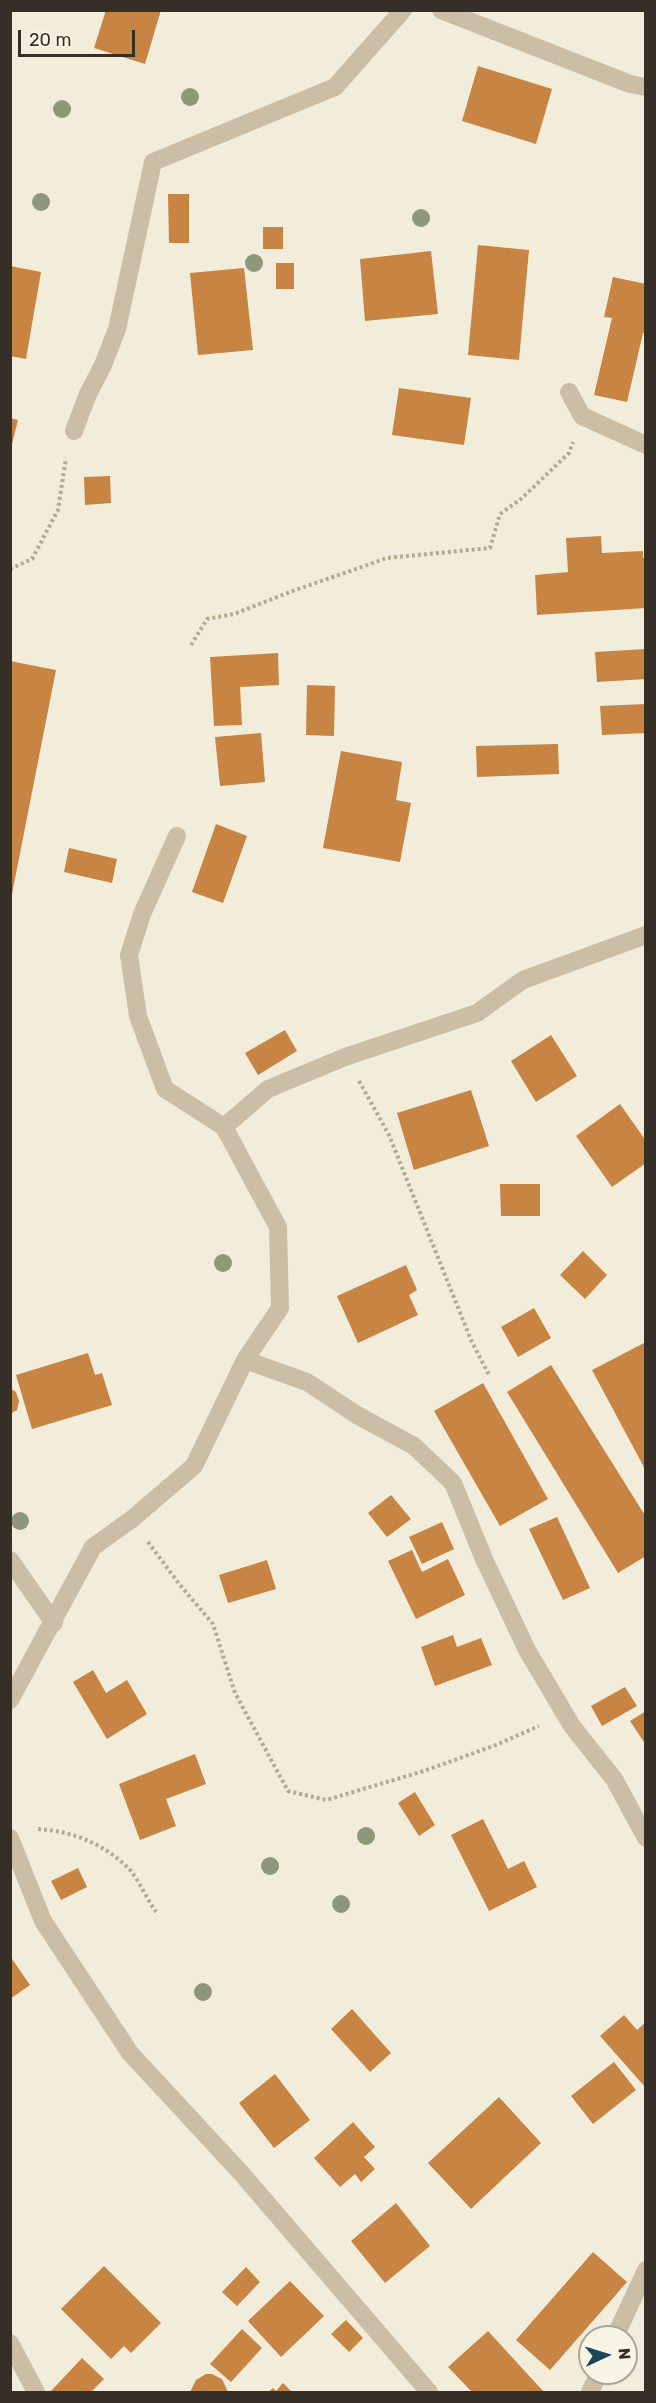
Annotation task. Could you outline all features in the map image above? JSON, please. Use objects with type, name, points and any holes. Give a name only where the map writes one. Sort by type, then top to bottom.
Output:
[{"type":"street","points":[[74,431],[117,329],[153,162],[335,87],[403,10]]},
{"type":"street","points":[[441,10],[630,84],[645,87]]},
{"type":"street","points":[[569,392],[582,416],[645,445]]},
{"type":"street","points":[[10,1700],[54,1623],[93,1547],[132,1520],[194,1466],[245,1360],[280,1308],[278,1227],[224,1127],[165,1089],[138,1016],[129,955],[142,915],[177,836]]},
{"type":"street","points":[[224,1127],[268,1089],[345,1057],[477,1013],[523,980],[645,935]]},
{"type":"street","points":[[245,1360],[307,1382],[357,1415],[414,1446],[453,1483],[484,1559],[527,1650],[572,1726],[614,1779],[645,1838]]},
{"type":"street","points":[[10,1560],[54,1623]]},
{"type":"street","points":[[10,1838],[43,1921],[130,2052],[242,2174],[429,2392]]},
{"type":"street","points":[[620,2325],[645,2270]]},
{"type":"street","points":[[10,2343],[36,2392]]},
{"type":"path","points":[[191,645],[207,619],[234,615],[344,572],[387,558],[490,548],[500,514],[521,499],[569,453],[582,416]]},
{"type":"path","points":[[10,568],[32,559],[58,510],[64,467],[74,431]]},
{"type":"path","points":[[345,1057],[389,1136],[471,1340],[489,1375]]},
{"type":"path","points":[[132,1520],[180,1585],[213,1624],[236,1693],[288,1791],[326,1800],[455,1760],[496,1745],[565,1714]]},
{"type":"path","points":[[28,1828],[82,1836],[113,1855],[132,1872],[156,1912]]},
{"type":"building","points":[[106,10],[161,10],[145,64],[94,48]]},
{"type":"building","points":[[478,66],[552,89],[536,144],[462,121]]},
{"type":"building","points":[[168,194],[189,194],[189,243],[169,243]]},
{"type":"building","points":[[263,227],[283,227],[283,249],[263,249]]},
{"type":"building","points":[[478,245],[529,250],[519,360],[468,355]]},
{"type":"building","points":[[431,251],[438,314],[365,321],[360,259]]},
{"type":"building","points":[[276,263],[294,263],[294,289],[276,289]]},
{"type":"building","points":[[10,266],[41,272],[26,359],[10,356]]},
{"type":"building","points":[[244,268],[253,350],[198,355],[190,273]]},
{"type":"building","points":[[613,277],[646,284],[646,333],[643,333],[627,402],[594,395],[612,318],[604,317]]},
{"type":"building","points":[[399,388],[471,398],[464,445],[392,435]]},
{"type":"building","points":[[10,418],[18,420],[11,448],[10,448]]},
{"type":"building","points":[[110,476],[111,503],[85,505],[84,477]]},
{"type":"building","points":[[601,536],[602,553],[643,551],[643,558],[646,558],[646,608],[537,615],[535,575],[568,572],[566,538]]},
{"type":"building","points":[[646,649],[646,679],[597,682],[595,652]]},
{"type":"building","points":[[278,653],[279,685],[240,687],[242,725],[214,726],[210,657]]},
{"type":"building","points":[[10,661],[56,670],[12,894],[10,894]]},
{"type":"building","points":[[307,685],[335,686],[334,736],[306,735]]},
{"type":"building","points":[[646,704],[646,733],[602,735],[600,706]]},
{"type":"building","points":[[261,733],[265,782],[220,786],[215,737]]},
{"type":"building","points":[[558,744],[559,774],[477,777],[476,746]]},
{"type":"building","points":[[341,751],[402,762],[396,800],[411,803],[400,862],[323,848]]},
{"type":"building","points":[[216,824],[247,836],[223,903],[192,892]]},
{"type":"building","points":[[69,848],[117,859],[112,883],[64,872]]},
{"type":"building","points":[[285,1030],[297,1051],[258,1075],[245,1053]]},
{"type":"building","points":[[551,1035],[577,1076],[536,1102],[511,1061]]},
{"type":"building","points":[[471,1090],[489,1146],[414,1170],[397,1113]]},
{"type":"building","points":[[620,1104],[646,1141],[646,1163],[612,1187],[576,1136]]},
{"type":"building","points":[[500,1184],[540,1184],[540,1216],[501,1216]]},
{"type":"building","points":[[583,1251],[607,1275],[585,1299],[560,1275]]},
{"type":"building","points":[[406,1265],[417,1290],[409,1295],[418,1315],[358,1343],[337,1296]]},
{"type":"building","points":[[534,1308],[551,1338],[518,1357],[501,1327]]},
{"type":"building","points":[[646,1342],[646,1471],[592,1370]]},
{"type":"building","points":[[88,1353],[95,1375],[102,1373],[112,1405],[32,1429],[16,1375]]},
{"type":"building","points":[[551,1365],[646,1517],[646,1556],[618,1573],[507,1392]]},
{"type":"building","points":[[483,1383],[548,1499],[500,1526],[434,1411]]},
{"type":"building","points":[[10,1388],[16,1392],[19,1401],[17,1410],[10,1414]]},
{"type":"building","points":[[391,1495],[411,1519],[387,1537],[368,1513]]},
{"type":"building","points":[[557,1517],[590,1588],[563,1600],[529,1529]]},
{"type":"building","points":[[442,1522],[454,1549],[422,1564],[409,1537]]},
{"type":"building","points":[[412,1550],[422,1572],[448,1559],[465,1595],[416,1619],[388,1561]]},
{"type":"building","points":[[267,1560],[276,1589],[228,1603],[219,1575]]},
{"type":"building","points":[[453,1635],[457,1647],[481,1638],[492,1665],[435,1686],[421,1647]]},
{"type":"building","points":[[93,1670],[106,1693],[127,1680],[147,1714],[107,1739],[73,1682]]},
{"type":"building","points":[[625,1687],[637,1706],[602,1726],[591,1706]]},
{"type":"building","points":[[646,1711],[646,1745],[630,1721]]},
{"type":"building","points":[[195,1754],[206,1784],[166,1799],[176,1826],[140,1840],[119,1784]]},
{"type":"building","points":[[415,1792],[435,1825],[419,1836],[398,1803]]},
{"type":"building","points":[[483,1819],[508,1869],[524,1861],[537,1887],[489,1911],[451,1835]]},
{"type":"building","points":[[78,1868],[87,1887],[61,1900],[51,1881]]},
{"type":"building","points":[[10,1956],[30,1985],[10,1999]]},
{"type":"building","points":[[352,2009],[391,2053],[370,2072],[331,2029]]},
{"type":"building","points":[[624,2015],[637,2030],[646,2022],[646,2088],[600,2036]]},
{"type":"building","points":[[614,2062],[636,2090],[593,2124],[571,2096]]},
{"type":"building","points":[[275,2074],[310,2120],[274,2148],[239,2103]]},
{"type":"building","points":[[499,2097],[541,2143],[471,2209],[428,2163]]},
{"type":"building","points":[[353,2122],[375,2147],[364,2157],[375,2169],[361,2182],[355,2174],[340,2187],[314,2158]]},
{"type":"building","points":[[396,2203],[430,2246],[385,2283],[351,2241]]},
{"type":"building","points":[[593,2252],[627,2282],[589,2325],[578,2325],[578,2338],[550,2370],[516,2340]]},
{"type":"building","points":[[104,2266],[161,2323],[131,2353],[124,2346],[111,2359],[61,2309]]},
{"type":"building","points":[[246,2267],[260,2282],[237,2306],[222,2292]]},
{"type":"building","points":[[290,2281],[324,2316],[281,2357],[248,2321]]},
{"type":"building","points":[[346,2320],[363,2338],[349,2352],[331,2334]]},
{"type":"building","points":[[242,2329],[262,2348],[231,2382],[210,2364]]},
{"type":"building","points":[[488,2331],[544,2392],[472,2392],[448,2367]]},
{"type":"building","points":[[82,2358],[104,2379],[91,2392],[50,2392]]},
{"type":"building","points":[[206,2374],[222,2379],[228,2392],[190,2392],[196,2380]]},
{"type":"building","points":[[283,2383],[292,2392],[268,2392],[273,2388],[276,2391]]}]
